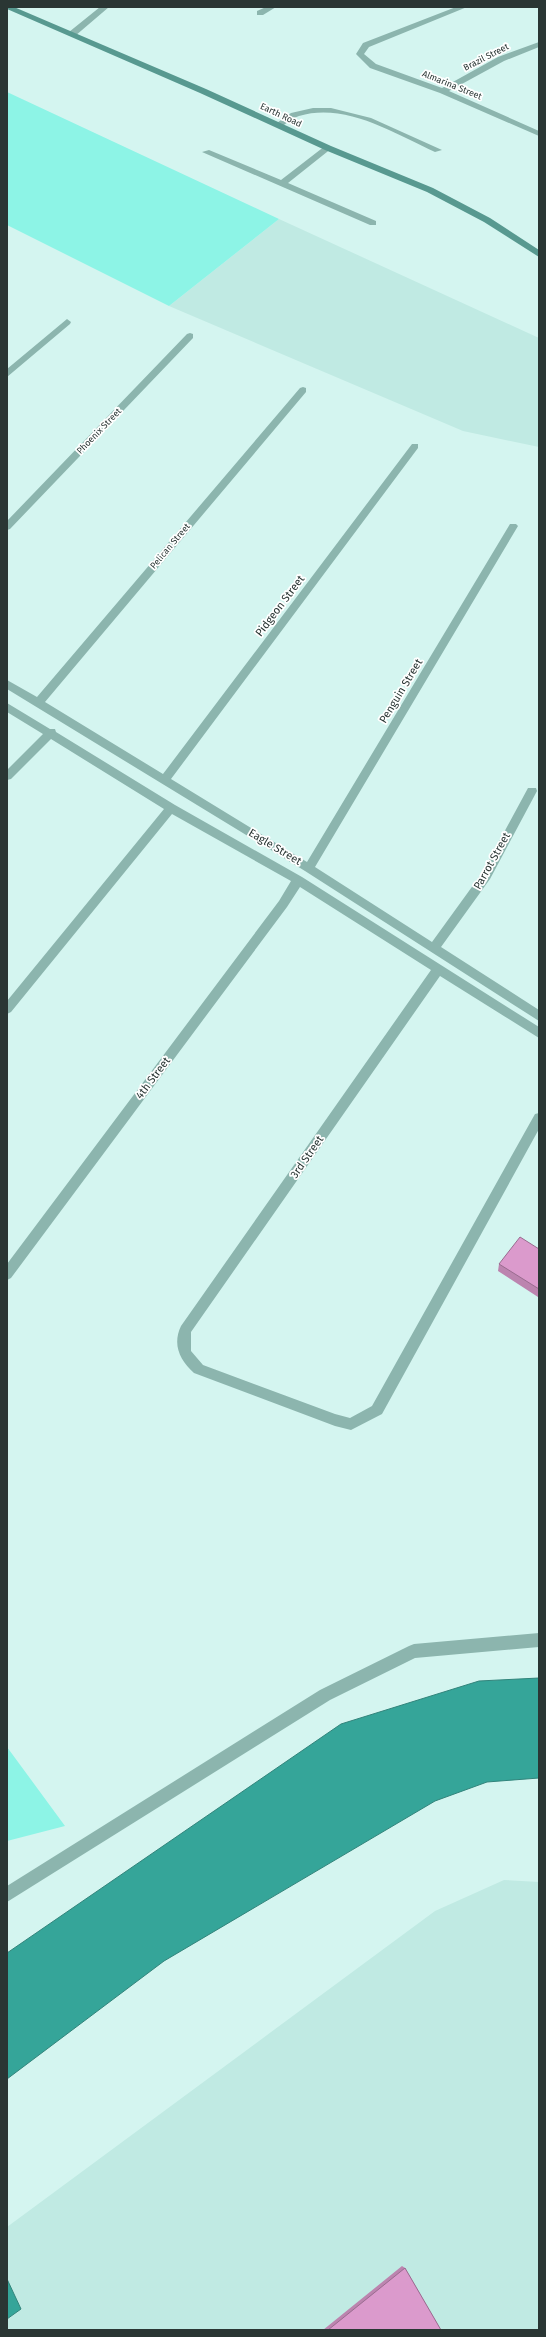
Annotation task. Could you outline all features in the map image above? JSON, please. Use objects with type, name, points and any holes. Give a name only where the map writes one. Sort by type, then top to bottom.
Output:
[{"type":"street","name":"Earth Road","points":[[8,7],[328,148],[430,190],[487,220],[539,254]]},
{"type":"street","points":[[72,34],[105,7]]},
{"type":"street","points":[[260,13],[272,7]]},
{"type":"street","name":"Almarina Street","points":[[463,7],[366,45],[360,54],[372,66],[444,91],[539,134]]},
{"type":"street","name":"Brazil Street","points":[[444,91],[501,59],[539,44]]},
{"type":"street","points":[[278,125],[296,114],[306,112],[328,109],[348,112],[438,150]]},
{"type":"street","points":[[282,183],[328,148]]},
{"type":"street","points":[[206,152],[282,183],[373,223]]},
{"type":"street","points":[[7,374],[67,322]]},
{"type":"street","name":"Phoenix Street","points":[[7,527],[190,336]]},
{"type":"street","name":"Pelican Street","points":[[38,703],[303,390]]},
{"type":"street","name":"Pidgeon Street","points":[[165,780],[415,446]]},
{"type":"street","name":"Penguin Street","points":[[309,868],[513,526]]},
{"type":"street","name":"Eagle Street","points":[[7,684],[309,868],[539,1016]]},
{"type":"street","name":"Eagle Street","points":[[7,706],[171,808],[298,880],[539,1033]]},
{"type":"street","points":[[7,776],[51,732]]},
{"type":"street","name":"Parrot Street","points":[[434,948],[486,876],[532,790]]},
{"type":"street","points":[[7,1009],[171,808]]},
{"type":"street","name":"4th Street","points":[[7,1274],[278,910],[298,880]]},
{"type":"street","name":"3rd Street","points":[[438,970],[185,1330],[182,1346],[188,1359],[199,1369],[335,1420],[351,1424],[378,1410],[539,1118]]},
{"type":"street","points":[[7,1895],[325,1695],[414,1651],[539,1640]]},
{"type":"shaded area","points":[[7,92],[279,219],[169,306],[7,225]]},
{"type":"shaded area","points":[[279,219],[539,338],[539,447],[463,431],[169,306]]},
{"type":"shaded area","points":[[539,1678],[539,1778],[487,1782],[435,1801],[164,1961],[7,2079],[7,1953],[341,1724],[479,1681]]},
{"type":"shaded area","points":[[7,1747],[65,1826],[7,1841]]},
{"type":"shaded area","points":[[504,1880],[539,1882],[539,2330],[7,2330],[7,2319],[21,2309],[7,2279],[7,2227],[435,1911]]},
{"type":"shaded area","points":[[7,2279],[21,2309],[7,2319]]},
{"type":"building","points":[[520,1237],[539,1249],[539,1289],[499,1264]]},
{"type":"building","points":[[405,2268],[441,2330],[328,2330]]}]
